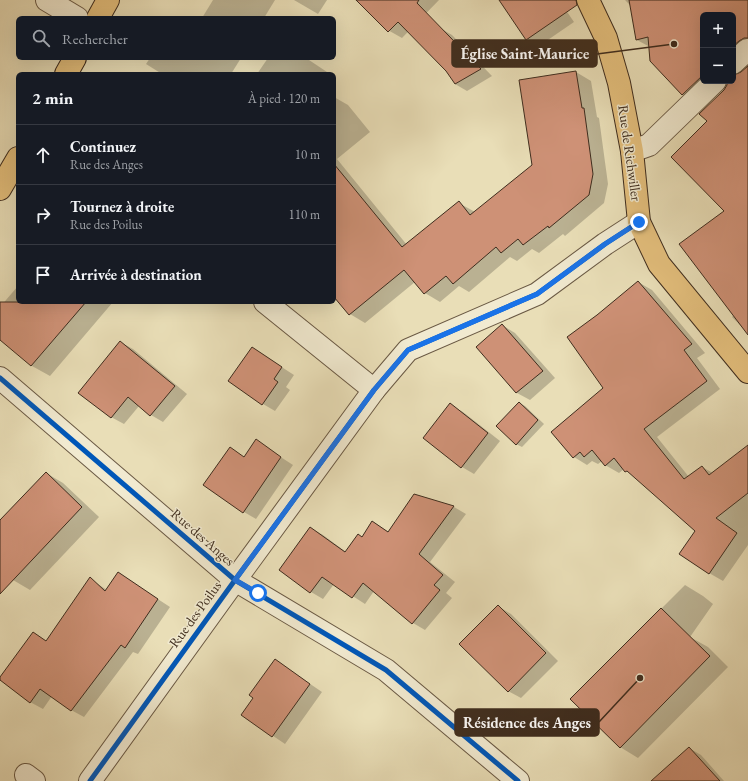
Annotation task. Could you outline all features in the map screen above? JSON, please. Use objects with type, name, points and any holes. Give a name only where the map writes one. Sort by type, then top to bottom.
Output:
[{"type":"main road","points":[[99,16],[108,0]]},
{"type":"main road","name":"Rue de Richwiller","points":[[588,0],[606,38],[619,83],[632,151],[639,222],[658,264],[748,372]]},
{"type":"main road","points":[[67,72],[74,60]]},
{"type":"main road","points":[[0,189],[16,161]]},
{"type":"street","points":[[47,0],[74,16]]},
{"type":"street","points":[[632,151],[649,145],[711,84]]},
{"type":"street","name":"Rue des Poilus","points":[[90,781],[374,390],[408,350],[537,294],[605,244],[639,222]]},
{"type":"street","points":[[267,304],[374,390]]},
{"type":"street","name":"Rue des Anges","points":[[0,378],[235,580],[386,670],[518,781]]},
{"type":"building","points":[[356,0],[419,0],[417,3],[481,69],[455,84],[446,71],[398,22],[388,32]]},
{"type":"building","points":[[499,0],[576,0],[577,5],[526,40]]},
{"type":"building","points":[[629,0],[748,0],[748,38],[744,38],[736,44],[736,12],[700,12],[700,78],[682,95],[650,61],[648,37],[636,40]]},
{"type":"building","points":[[748,66],[748,335],[679,244],[724,211],[671,157],[707,121],[699,114],[724,90],[727,84],[736,84],[736,74]]},
{"type":"building","points":[[576,71],[582,108],[584,108],[593,174],[589,195],[549,228],[548,226],[523,245],[518,239],[501,253],[496,247],[453,284],[446,276],[424,294],[404,270],[349,315],[336,299],[336,166],[402,247],[459,201],[470,215],[532,165],[519,80]]},
{"type":"building","points":[[638,281],[692,344],[684,350],[707,381],[644,429],[684,479],[702,466],[709,475],[748,445],[748,493],[716,518],[737,533],[709,574],[679,554],[695,531],[627,471],[625,472],[614,458],[605,466],[592,450],[584,457],[580,452],[573,458],[551,432],[603,388],[567,337],[597,315]]},
{"type":"building","points":[[0,302],[16,302],[16,304],[84,304],[31,366],[0,340]]},
{"type":"building","points":[[502,324],[543,371],[516,393],[476,347]]},
{"type":"building","points":[[120,341],[175,386],[150,416],[128,397],[111,418],[78,393]]},
{"type":"building","points":[[252,347],[282,367],[274,379],[278,382],[262,405],[228,381]]},
{"type":"building","points":[[519,402],[538,420],[516,445],[496,426]]},
{"type":"building","points":[[450,403],[488,433],[461,468],[423,438]]},
{"type":"building","points":[[256,439],[281,457],[243,513],[203,485],[230,447],[244,457]]},
{"type":"building","points":[[46,472],[82,507],[0,594],[0,520]]},
{"type":"building","points":[[414,494],[454,506],[419,554],[443,575],[434,585],[440,590],[412,624],[363,583],[352,598],[322,577],[310,593],[279,570],[310,527],[345,552],[358,534],[362,537],[372,521],[388,532]]},
{"type":"building","points":[[118,572],[158,599],[125,648],[121,645],[71,711],[40,689],[30,703],[0,680],[0,677],[33,632],[46,641],[90,577],[105,591]]},
{"type":"building","points":[[498,605],[546,653],[508,692],[459,644]]},
{"type":"building","points":[[661,608],[710,656],[620,748],[570,699]]},
{"type":"building","points":[[275,659],[310,684],[272,737],[241,715],[253,698],[249,695]]},
{"type":"building","points":[[689,747],[720,781],[651,781]]},
{"type":"cycle path","points":[[90,781],[374,390],[408,350],[537,294],[605,244],[639,222]]},
{"type":"cycle path","points":[[0,378],[235,580],[386,670],[518,781]]},
{"type":"place","name":"Église Saint-Maurice","points":[[674,44]]},
{"type":"place","name":"Résidence des Anges","points":[[640,678]]},
{"type":"route","points":[[258,593],[235,580],[374,390],[408,350],[537,294],[605,244],[639,222]]}]
